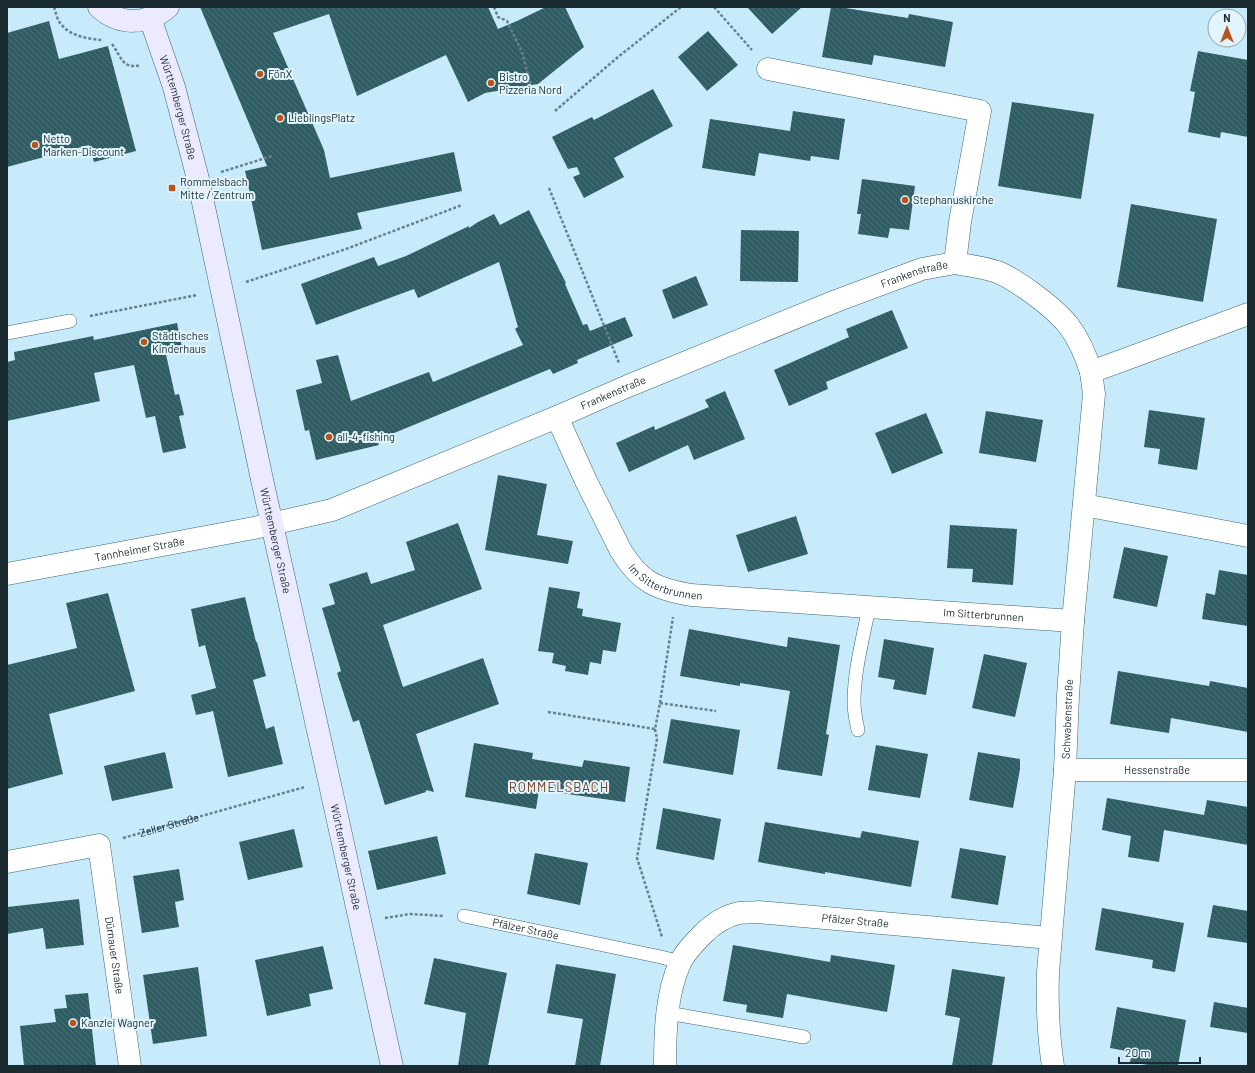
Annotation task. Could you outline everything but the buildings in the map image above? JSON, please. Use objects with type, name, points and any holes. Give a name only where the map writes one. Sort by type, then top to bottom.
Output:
[{"type":"main road","points":[[99,7],[109,15],[129,21],[140,21],[159,13]]},
{"type":"main road","name":"Württemberger Straße","points":[[159,13],[164,57],[174,86],[198,180],[272,524],[392,1066]]},
{"type":"street","name":"Frankenstraße","points":[[768,69],[980,111],[960,222],[955,264]]},
{"type":"street","name":"Frankenstraße","points":[[272,524],[332,510],[785,321],[922,269],[955,264],[978,267],[1000,273],[1013,280],[1055,310],[1068,323],[1080,342],[1091,372]]},
{"type":"street","points":[[1091,372],[1248,314]]},
{"type":"street","name":"Schwabenstraße","points":[[1053,1066],[1047,1004],[1050,938],[1065,770],[1073,621],[1094,394],[1091,372]]},
{"type":"street","name":"Im Sitterbrunnen","points":[[557,417],[586,481],[627,562],[638,574],[650,583],[662,589],[691,595],[1073,621]]},
{"type":"street","points":[[1084,505],[1248,536]]},
{"type":"street","name":"Tannheimer Straße","points":[[7,574],[272,524]]},
{"type":"street","name":"Hessenstraße","points":[[1065,770],[1248,770]]},
{"type":"street","points":[[7,862],[100,845]]},
{"type":"street","name":"Dürnauer Straße","points":[[100,845],[130,1066]]},
{"type":"street","name":"Pfälzer Straße","points":[[665,1066],[668,1012],[672,989],[670,960],[690,947],[712,925],[725,918],[740,913],[764,913],[1050,938]]},
{"type":"lane","points":[[7,333],[70,320]]},
{"type":"lane","points":[[858,730],[854,703],[856,674],[869,608]]},
{"type":"lane","name":"Pfälzer Straße","points":[[464,916],[670,960]]},
{"type":"lane","points":[[668,1012],[804,1037]]},
{"type":"path","points":[[54,7],[61,25],[70,32],[82,37],[105,41]]},
{"type":"path","points":[[494,7],[498,17],[507,20],[522,52],[533,94]]},
{"type":"path","points":[[555,111],[618,57],[681,7]]},
{"type":"path","points":[[714,7],[768,69]]},
{"type":"path","points":[[112,43],[126,65],[135,67],[149,64],[164,57]]},
{"type":"path","points":[[198,180],[272,156]]},
{"type":"path","points":[[549,188],[628,386]]},
{"type":"path","points":[[70,320],[222,290],[346,249],[462,205]]},
{"type":"path","points":[[670,960],[637,858],[657,740],[654,729],[660,703],[677,593]]},
{"type":"path","points":[[660,703],[716,711]]},
{"type":"path","points":[[548,712],[654,729]]},
{"type":"path","name":"Zeller Straße","points":[[100,845],[329,780]]},
{"type":"path","points":[[361,924],[410,914],[464,916]]},
{"type":"place","name":"FönX","points":[[260,74]]},
{"type":"place","name":"Bistro Pizzeria Nord","points":[[491,83]]},
{"type":"place","name":"LieblingsPlatz","points":[[280,118]]},
{"type":"place","name":"Netto Marken-Discount","points":[[35,145]]},
{"type":"place","name":"Rommelsbach Mitte / Zentrum","points":[[172,188]]},
{"type":"place","name":"Stephanuskirche","points":[[905,200]]},
{"type":"place","name":"Städtisches Kinderhaus","points":[[144,342]]},
{"type":"place","name":"all-4-fishing","points":[[329,437]]},
{"type":"place","name":"Kanzlei Wagner","points":[[73,1023]]},
{"type":"district","name":"ROMMELSBACH","points":[[559,787]]}]
